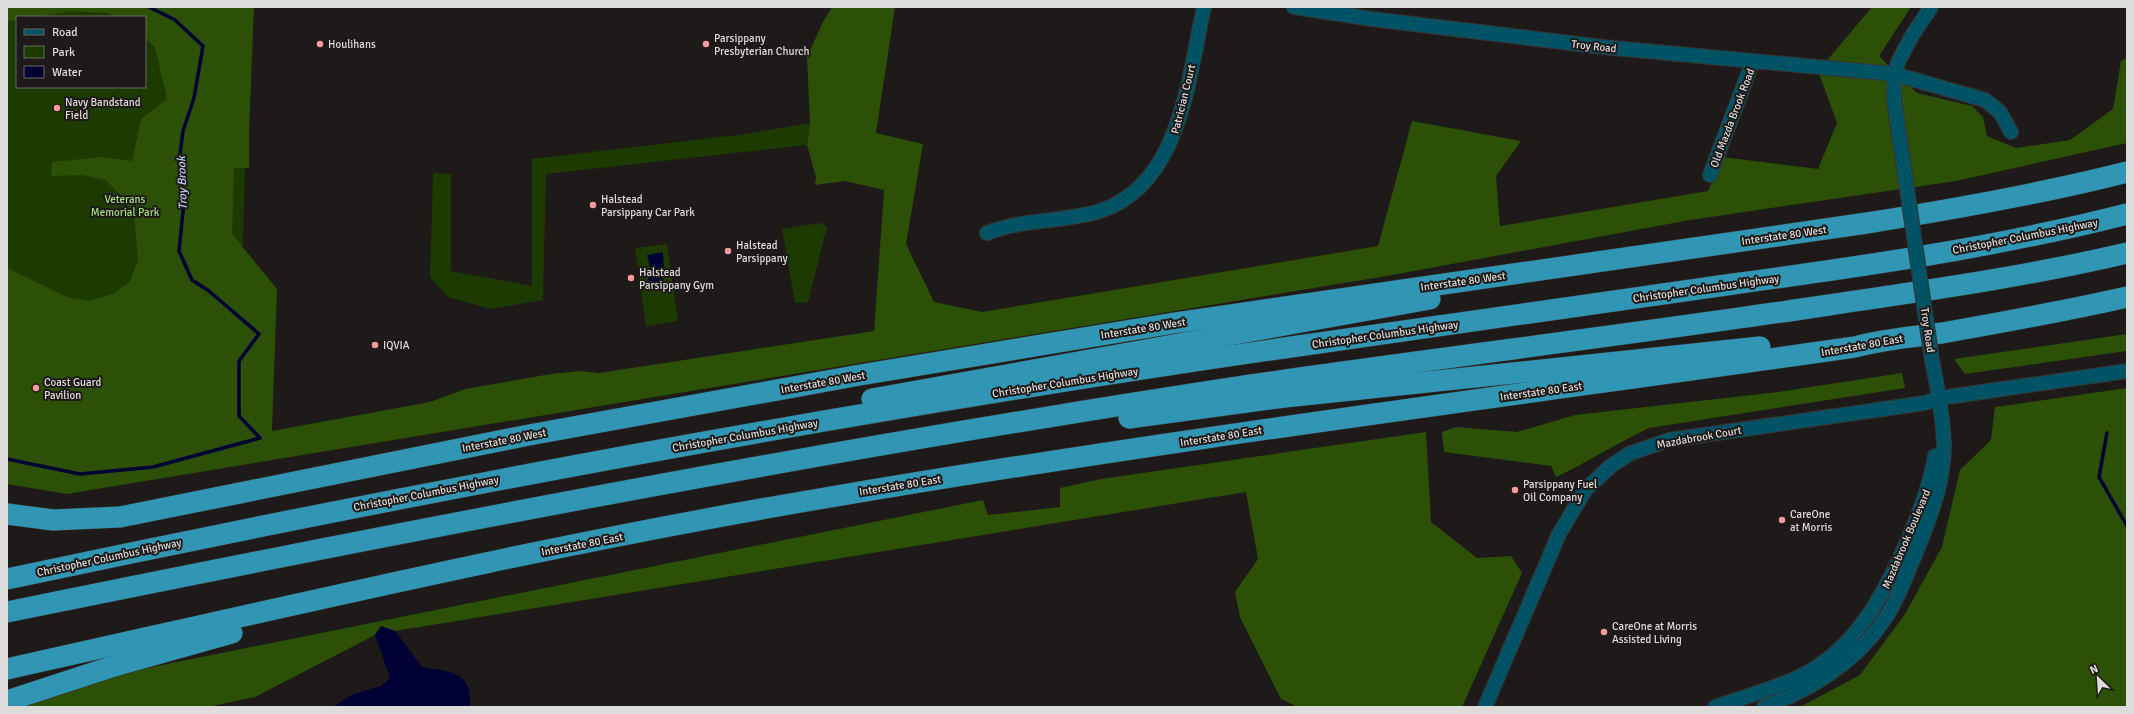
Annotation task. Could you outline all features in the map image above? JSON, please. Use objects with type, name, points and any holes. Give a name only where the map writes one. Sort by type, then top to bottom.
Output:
[{"type":"highway","name":"Interstate 80 West","points":[[162,508],[529,435],[860,375],[1174,323],[1867,223],[1979,205],[2067,187],[2127,172]]},
{"type":"highway","name":"Christopher Columbus Highway","points":[[7,579],[387,501],[830,419],[1279,348],[1803,274],[2004,242],[2127,214]]},
{"type":"highway","points":[[830,419],[878,397],[1575,274],[1718,244]]},
{"type":"highway","points":[[7,612],[541,505],[755,466],[1062,414],[1395,364],[1703,324],[2015,277],[2127,253]]},
{"type":"highway","name":"Interstate 80 East","points":[[7,670],[318,599],[653,529],[955,476],[1248,432],[1855,347],[1874,342],[2024,318],[2127,297]]},
{"type":"highway","points":[[1062,414],[1090,424],[1285,397],[1853,337],[1874,342]]},
{"type":"highway","points":[[7,501],[52,506],[84,507],[116,504],[162,508]]},
{"type":"highway","points":[[7,514],[53,520],[85,520],[120,518],[162,508]]},
{"type":"highway","points":[[7,701],[118,665],[283,620],[318,599]]},
{"type":"street","name":"Patrician Court","points":[[987,233],[1004,226],[1066,219],[1098,211],[1125,198],[1149,177],[1166,153],[1176,131],[1204,7]]},
{"type":"street","name":"Troy Road","points":[[1294,7],[1372,19],[1603,47],[1894,74],[1985,100],[2000,112],[2011,132]]},
{"type":"street","points":[[1894,74],[1909,40],[1931,7]]},
{"type":"street","name":"Old Mazda Brook Road","points":[[1710,175],[1753,61]]},
{"type":"street","name":"Troy Road","points":[[1894,74],[1894,99],[1932,360],[1940,398]]},
{"type":"street","points":[[1940,398],[2127,371]]},
{"type":"street","name":"Mazdabrook Court","points":[[1486,706],[1559,534],[1586,489],[1607,469],[1631,453],[1647,446],[1669,440],[1925,403],[1940,398]]},
{"type":"street","name":"Mazdabrook Boulevard","points":[[1715,707],[1801,676],[1816,667],[1846,643],[1869,616],[1888,584],[1921,509],[1932,474],[1940,398]]},
{"type":"street","name":"Mazdabrook Boulevard","points":[[1764,707],[1789,698],[1819,682],[1851,658],[1874,633],[1892,608],[1923,536],[1941,481],[1944,448],[1940,398]]},
{"type":"green space","name":"Veterans Memorial Park","points":[[7,7],[249,7],[238,437],[7,450]]},
{"type":"green space","points":[[7,7],[254,7],[249,168],[234,168],[232,234],[277,289],[272,431],[430,402],[465,389],[551,374],[581,371],[599,373],[874,331],[884,190],[845,181],[815,185],[816,177],[807,145],[810,123],[807,57],[823,22],[832,7],[895,7],[876,133],[923,144],[906,244],[934,302],[982,312],[1378,246],[1412,121],[1521,141],[1496,176],[1500,226],[1708,191],[1723,157],[1818,169],[1837,123],[1818,71],[1872,7],[1911,7],[1879,56],[1917,93],[1972,106],[1983,117],[1987,136],[2016,148],[2070,140],[2113,109],[2121,61],[2127,58],[2127,143],[1956,181],[1690,220],[1387,276],[67,494],[7,484],[7,268],[67,297],[89,301],[113,294],[130,281],[138,260],[134,213],[106,180],[82,175],[51,176],[52,162],[102,157],[132,161],[141,119],[167,99],[155,47],[146,39],[146,16],[113,16],[108,13],[72,11],[41,16],[16,16],[16,20],[7,21]]},
{"type":"green space","points":[[810,123],[807,145],[546,174],[543,300],[490,309],[448,297],[430,277],[433,173],[451,174],[451,271],[532,286],[532,159],[746,134]]},
{"type":"green space","points":[[820,223],[827,227],[808,302],[795,303],[782,229]]},
{"type":"green space","points":[[667,244],[678,321],[646,326],[635,248]]},
{"type":"green space","points":[[2127,334],[2127,351],[1965,374],[1954,359]]},
{"type":"green space","points":[[1902,373],[1905,388],[1649,428],[1556,477],[1551,466],[1444,452],[1442,432],[1456,427],[1517,432],[1575,415],[1778,392]]},
{"type":"green space","points":[[2127,388],[2127,707],[1800,707],[1860,675],[1905,614],[1942,547],[1960,470],[1991,440],[1995,407]]},
{"type":"green space","points":[[1426,432],[1431,522],[1477,558],[1511,556],[1522,573],[1462,707],[1298,707],[1281,699],[1240,617],[1235,592],[1258,559],[1246,492],[395,631],[381,626],[375,635],[255,697],[208,707],[23,707],[127,672],[983,500],[988,515],[1060,507],[1060,488],[1101,479]]},
{"type":"water","points":[[663,252],[663,281],[649,283],[647,272],[651,271],[647,255]]},
{"type":"water","points":[[381,626],[395,631],[422,667],[451,672],[464,680],[468,686],[470,695],[470,707],[332,707],[354,694],[381,686],[390,678],[375,635]]},
{"type":"waterway","name":"Troy Brook","points":[[7,459],[80,474],[153,467],[260,438],[239,416],[239,361],[259,334],[209,291],[192,280],[179,251],[184,202],[179,162],[183,131],[194,98],[203,46],[175,20],[149,7]]},
{"type":"waterway","points":[[2107,433],[2099,477],[2127,526]]},
{"type":"place","name":"Houlihans","points":[[320,44]]},
{"type":"place","name":"Parsippany Presbyterian Church","points":[[706,44]]},
{"type":"place","name":"Navy Bandstand Field","points":[[57,108]]},
{"type":"place","name":"Halstead Parsippany Car Park","points":[[593,205]]},
{"type":"place","name":"Halstead Parsippany","points":[[728,251]]},
{"type":"place","name":"Halstead Parsippany Gym","points":[[631,278]]},
{"type":"place","name":"IQVIA","points":[[375,345]]},
{"type":"place","name":"Coast Guard Pavilion","points":[[36,388]]},
{"type":"place","name":"Parsippany Fuel Oil Company","points":[[1515,490]]},
{"type":"place","name":"CareOne at Morris","points":[[1782,520]]},
{"type":"place","name":"CareOne at Morris Assisted Living","points":[[1604,632]]}]
